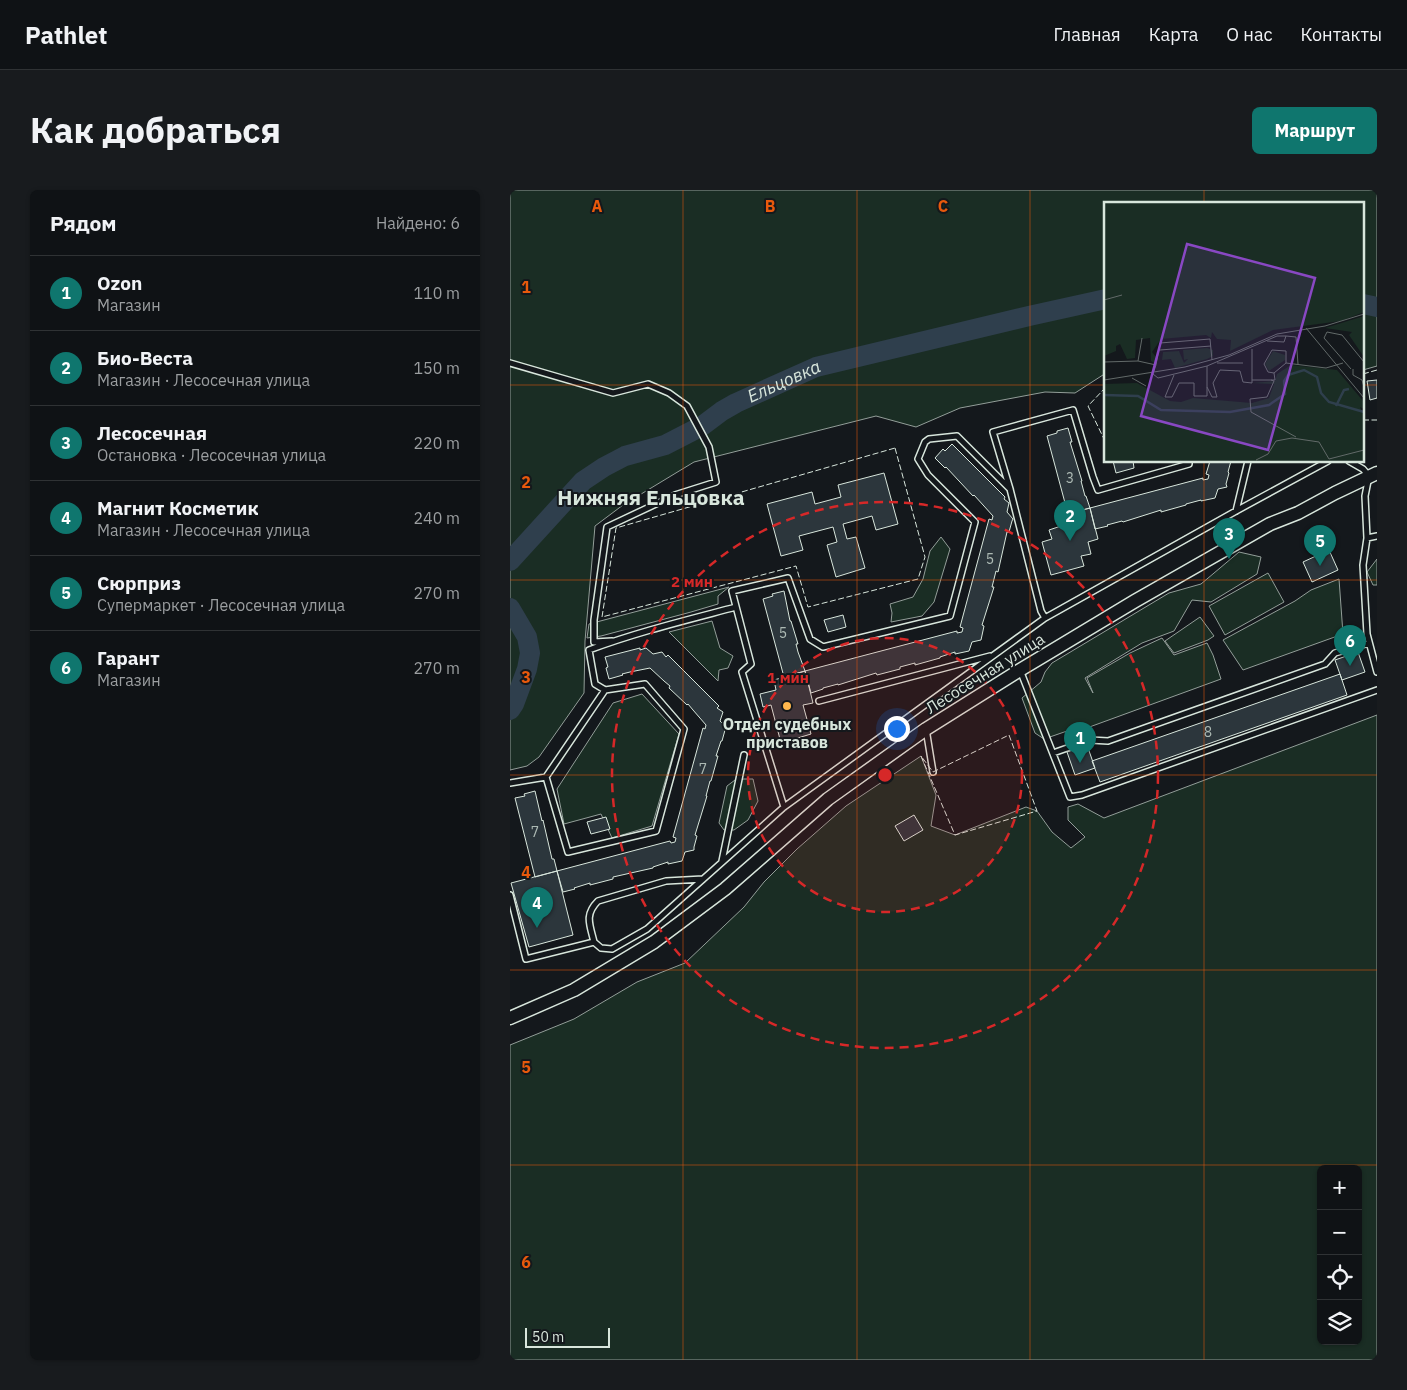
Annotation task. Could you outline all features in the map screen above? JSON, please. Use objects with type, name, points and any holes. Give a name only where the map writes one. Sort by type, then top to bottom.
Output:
[{"type":"street","name":"Лесосечная улица","points":[[510,1018],[574,990],[654,942],[725,889],[828,799],[926,729],[1134,600],[1262,529],[1298,513],[1373,474]]},
{"type":"lane","points":[[510,363],[613,393],[648,384],[669,393],[687,406],[710,447],[716,482],[675,495],[606,527],[594,620],[594,642],[612,641]]},
{"type":"lane","points":[[1045,618],[1041,611],[1010,489],[992,432],[1073,410],[1098,490],[1189,464],[1189,462]]},
{"type":"lane","points":[[784,806],[742,672],[751,664],[732,591],[788,578],[810,639],[823,647],[950,616],[975,522],[928,475],[918,459],[925,442],[956,436],[1010,489]]},
{"type":"lane","points":[[1236,511],[1248,462]]},
{"type":"lane","points":[[703,880],[666,881],[598,901],[591,908],[588,916],[594,942],[601,948],[612,949],[647,929],[703,880],[784,806],[1045,618],[1326,462]]},
{"type":"lane","points":[[1351,462],[1373,474],[1366,496],[1368,538],[1364,565],[1366,634],[1377,672]]},
{"type":"lane","points":[[1368,538],[1377,536]]},
{"type":"lane","points":[[546,776],[568,852],[656,831],[684,729],[645,684],[606,690],[595,684],[589,650],[659,627],[736,607]]},
{"type":"lane","points":[[1053,753],[1090,740],[1108,741],[1325,664],[1335,653],[1369,643]]},
{"type":"lane","points":[[820,702],[992,655]]},
{"type":"lane","points":[[1020,670],[1070,797],[1082,795],[1377,690]]},
{"type":"lane","points":[[510,783],[546,776],[606,690]]},
{"type":"lane","points":[[926,729],[933,772]]},
{"type":"lane","points":[[722,861],[744,755]]},
{"type":"lane","points":[[510,895],[526,959],[594,942]]},
{"type":"green space","points":[[510,190],[1377,190],[1377,366],[1364,370],[1364,202],[1104,202],[1104,374],[1075,393],[1045,392],[960,408],[916,427],[876,416],[694,462],[623,505],[595,526],[585,641],[584,693],[539,757],[527,766],[510,770]]},
{"type":"green space","points":[[941,537],[950,549],[934,602],[922,616],[891,622],[890,604],[913,597],[923,579],[930,551]]},
{"type":"green space","points":[[1239,552],[1261,557],[1257,574],[1211,602],[1192,600],[1174,631],[1142,643],[1085,678],[1093,693],[1087,678],[1130,653],[1162,638],[1174,655],[1207,643],[1221,679],[1073,733],[1070,730],[1044,739],[1035,733],[1022,698],[1041,682],[1045,672],[1052,663],[1169,593],[1201,584]]},
{"type":"green space","points":[[1377,559],[1377,585],[1373,585],[1367,572]]},
{"type":"green space","points":[[1268,573],[1284,602],[1225,635],[1209,606]]},
{"type":"green space","points":[[1339,579],[1343,634],[1243,670],[1223,640],[1295,601],[1311,590]]},
{"type":"green space","points":[[729,587],[718,596],[718,604],[601,636],[587,638],[589,624]]},
{"type":"green space","points":[[1200,617],[1214,636],[1174,653],[1165,641]]},
{"type":"green space","points":[[712,621],[720,648],[733,656],[728,668],[719,670],[718,681],[669,632]]},
{"type":"green space","points":[[642,694],[679,734],[652,826],[612,838],[601,814],[564,824],[557,789],[613,703]]},
{"type":"green space","points":[[1377,715],[1377,1360],[510,1360],[510,1045],[574,1019],[637,982],[685,963],[744,907],[764,882],[797,849],[846,806],[921,756],[936,795],[931,826],[955,835],[1026,807],[1037,811],[1052,832],[1071,848],[1085,837],[1068,820],[1068,807],[1078,804],[1104,818]]},
{"type":"green space","points":[[753,779],[758,801],[748,820],[734,830],[724,830],[719,823],[727,786],[735,780]]},
{"type":"building","points":[[1377,380],[1377,398],[1370,400],[1367,381]]},
{"type":"building","points":[[1068,428],[1072,442],[1070,442],[1090,508],[1068,514],[1047,436]]},
{"type":"building","points":[[952,444],[1005,497],[1004,499],[1009,503],[1007,512],[1013,519],[1009,532],[1007,532],[998,572],[996,571],[992,587],[994,587],[982,625],[984,626],[981,640],[972,642],[969,651],[955,654],[955,652],[915,665],[915,663],[900,667],[900,669],[877,675],[876,673],[811,693],[805,671],[957,631],[957,633],[962,632],[963,628],[960,627],[989,519],[992,520],[993,516],[935,458],[943,449],[945,451]]},
{"type":"building","points":[[1113,462],[1133,462],[1134,468],[1116,473]]},
{"type":"building","points":[[1210,462],[1231,462],[1227,487],[1218,489],[1215,498],[1201,500],[1161,512],[1161,510],[1095,529],[1090,508],[1203,478],[1203,480],[1208,479],[1209,475],[1206,474]]},
{"type":"building","points":[[884,473],[898,524],[876,530],[872,516],[843,524],[847,539],[856,537],[865,568],[836,577],[827,545],[837,542],[833,527],[799,536],[803,550],[781,556],[767,504],[812,492],[815,504],[841,497],[838,485]]},
{"type":"building","points":[[1090,508],[1098,539],[1088,542],[1091,554],[1081,556],[1084,566],[1051,575],[1042,542],[1052,539],[1049,530],[1061,526],[1058,516]]},
{"type":"building","points":[[1329,550],[1338,570],[1312,582],[1303,562]]},
{"type":"building","points":[[784,591],[790,621],[798,644],[796,644],[798,652],[805,671],[784,677],[763,599]]},
{"type":"building","points":[[843,615],[846,627],[828,632],[824,620]]},
{"type":"building","points":[[640,648],[640,650],[646,648],[653,654],[662,652],[666,657],[668,655],[719,706],[717,708],[723,712],[720,721],[727,728],[716,756],[718,756],[695,835],[697,836],[694,850],[685,852],[682,861],[668,864],[668,862],[653,868],[613,877],[613,879],[590,885],[590,883],[563,892],[557,871],[670,841],[671,843],[675,842],[676,838],[673,837],[703,728],[705,729],[706,725],[688,704],[650,668],[609,679],[605,657]]},
{"type":"building","points":[[1358,652],[1365,672],[1342,680],[1335,660]]},
{"type":"building","name":"Отдел судебных приставов","points":[[805,671],[813,703],[803,705],[811,734],[781,743],[771,705],[763,707],[760,694],[776,690],[774,680]]},
{"type":"building","points":[[1340,674],[1347,695],[1100,782],[1092,761]]},
{"type":"building","points":[[1087,745],[1095,768],[1075,775],[1067,752]]},
{"type":"building","points":[[535,791],[552,859],[554,859],[557,871],[535,877],[515,798]]},
{"type":"building","points":[[914,815],[923,830],[904,841],[895,826]]},
{"type":"building","points":[[606,817],[610,829],[591,834],[587,822]]},
{"type":"building","points":[[557,871],[573,935],[529,947],[511,883]]},
{"type":"waterway","name":"Ельцовка","points":[[510,561],[583,481],[604,467],[625,456],[665,445],[702,426],[736,403],[816,367],[1104,299]]},
{"type":"waterway","name":"Ельцовка","points":[[1364,304],[1377,307]]},
{"type":"waterway","name":"Ельцовка","points":[[510,608],[527,637],[530,653],[527,669],[510,710]]},
{"type":"fence","points":[[1364,374],[1377,370]]},
{"type":"fence","points":[[1104,389],[1088,406],[1104,439]]},
{"type":"fence","points":[[1364,420],[1377,420]]},
{"type":"fence","points":[[895,448],[925,557],[918,579],[808,607],[796,566],[602,617],[616,528],[895,448]]},
{"type":"fence","points":[[1009,735],[1037,811],[955,835],[921,756],[933,772],[1009,735]]},
{"type":"place","name":"Био-Веста","points":[[1070,541]]},
{"type":"place","name":"Лесосечная","points":[[1229,559]]},
{"type":"place","name":"Сюрприз","points":[[1320,566]]},
{"type":"place","name":"Гарант","points":[[1350,666]]},
{"type":"place","name":"Отдел судебных приставов","points":[[787,706]]},
{"type":"place","name":"Ozon","points":[[1080,763]]},
{"type":"place","name":"Магнит Косметик","points":[[537,928]]},
{"type":"district","name":"Нижняя Ельцовка","points":[[651,498]]}]
